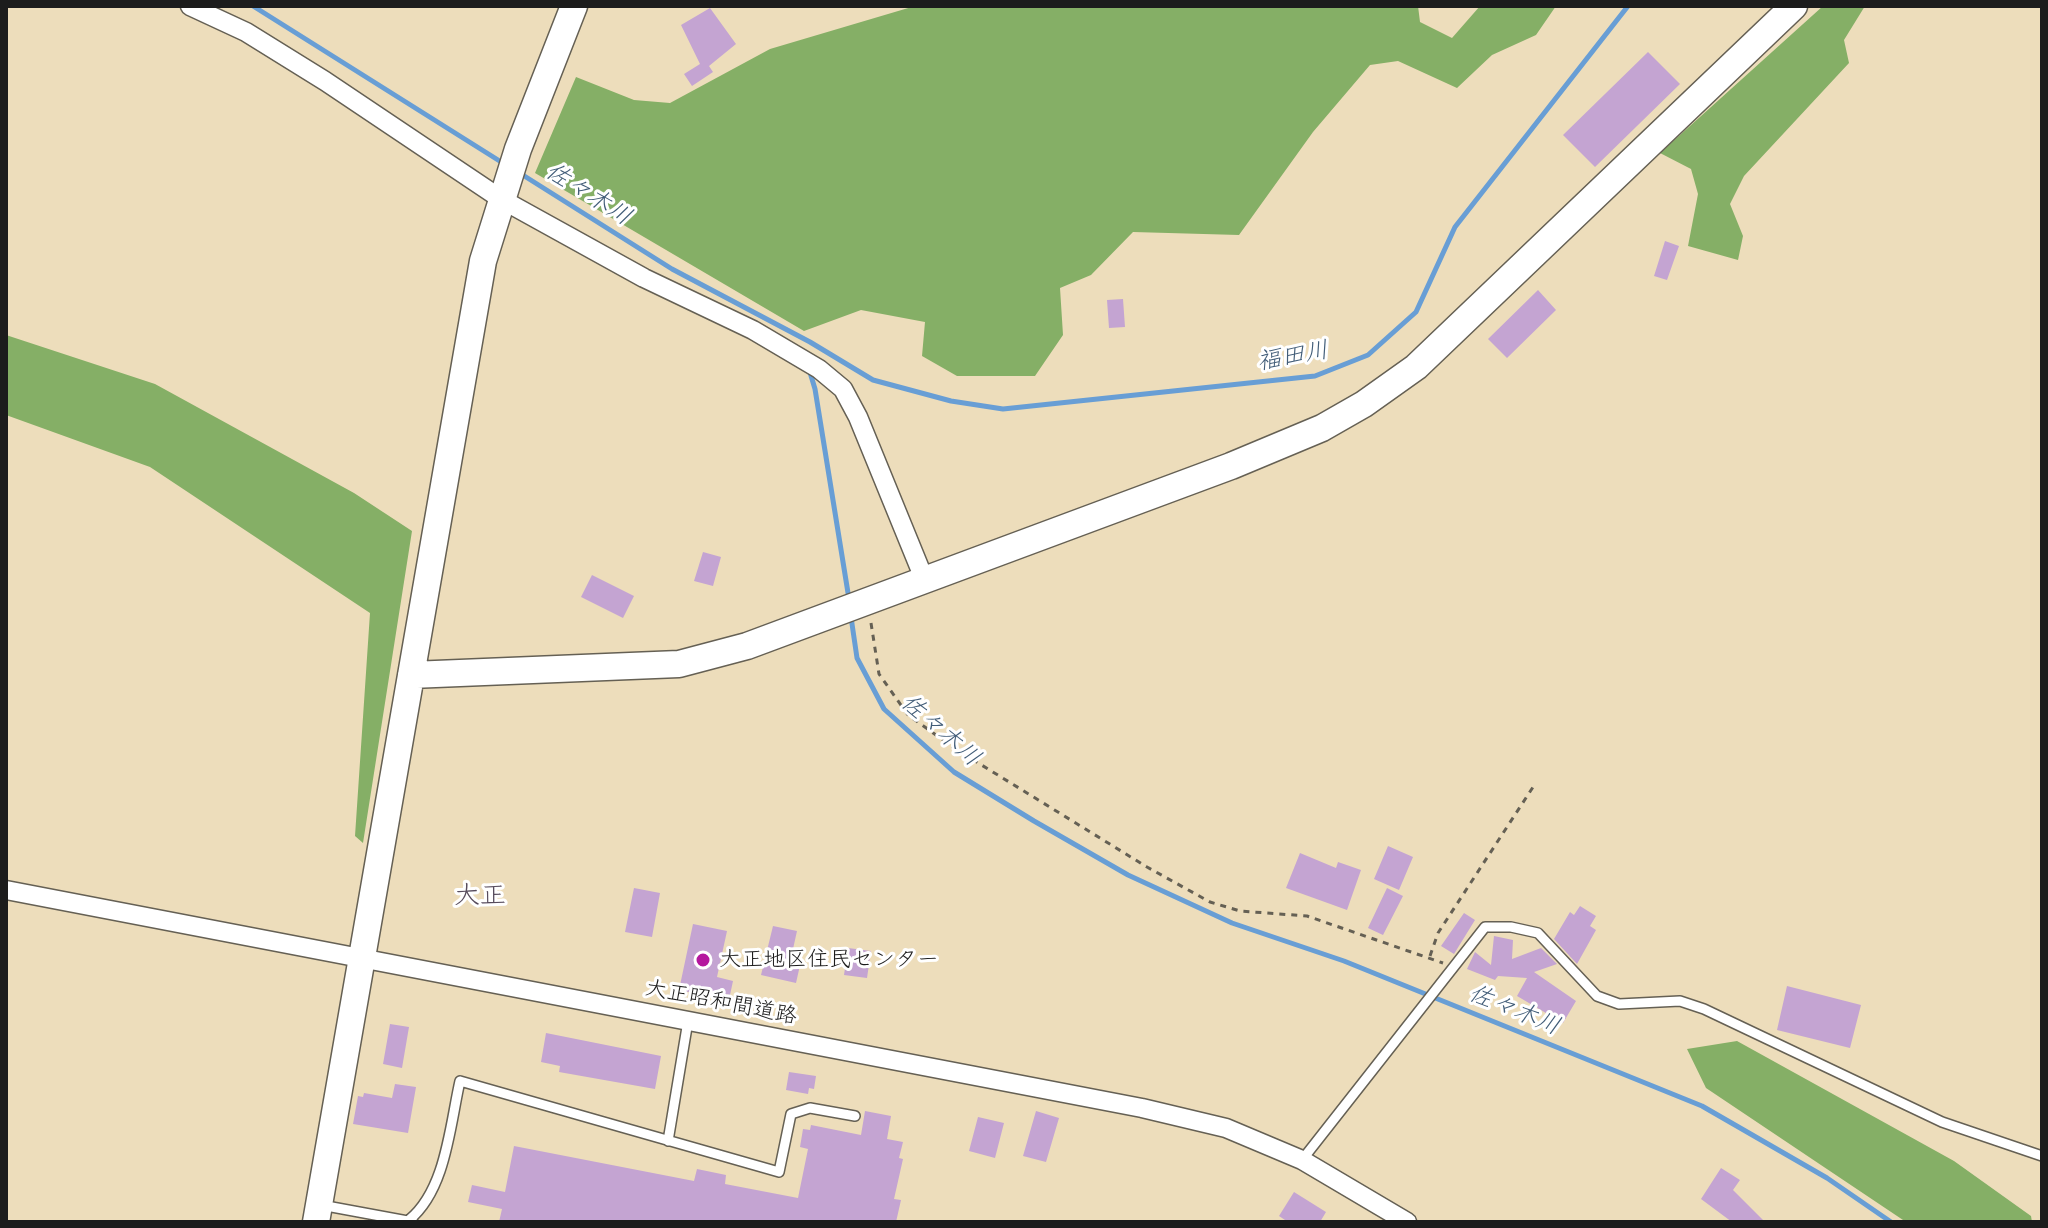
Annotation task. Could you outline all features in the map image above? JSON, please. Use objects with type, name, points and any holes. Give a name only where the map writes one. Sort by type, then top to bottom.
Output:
[{"type":"street","points":[[190,6],[246,32],[503,194],[819,369],[843,389],[858,417],[925,581]]},
{"type":"street","points":[[317,1213],[483,261],[518,149],[574,6]]},
{"type":"street","points":[[411,675],[679,664],[747,646],[1231,466],[1322,428],[1364,404],[1416,367],[1794,6]]},
{"type":"street","name":"大正昭和間道路","points":[[6,890],[1156,1111],[1226,1128],[1302,1160],[1407,1222]]},
{"type":"lane","points":[[1302,1160],[1440,989],[1485,927],[1511,927],[1538,933],[1597,996],[1619,1004],[1680,1001],[1704,1009],[1942,1122],[2042,1156]]},
{"type":"lane","points":[[668,1141],[688,1021]]},
{"type":"lane","points":[[317,1213],[411,1221],[421,1210],[440,1170],[460,1081],[779,1172],[791,1114],[810,1108],[855,1116]]},
{"type":"path","points":[[858,605],[871,622],[879,674],[908,715],[954,748],[1147,867],[1210,902],[1240,911],[1307,916],[1430,956],[1454,968]]},
{"type":"path","points":[[1430,956],[1438,933],[1535,784]]},
{"type":"green space","points":[[915,6],[1418,6],[1420,22],[1452,38],[1480,6],[1556,6],[1536,35],[1492,55],[1457,88],[1398,61],[1370,65],[1313,132],[1239,235],[1133,232],[1091,275],[1060,288],[1063,335],[1035,376],[957,376],[922,356],[925,322],[861,310],[804,331],[535,173],[576,77],[634,100],[670,103],[770,49]]},
{"type":"green space","points":[[1823,6],[1865,6],[1844,40],[1849,63],[1744,176],[1730,204],[1743,236],[1738,260],[1688,246],[1698,194],[1691,169],[1660,153]]},
{"type":"green space","points":[[6,335],[155,384],[354,493],[412,531],[363,843],[355,836],[370,613],[150,467],[6,415]]},
{"type":"green space","points":[[1737,1041],[1954,1161],[2031,1216],[2032,1222],[1906,1222],[1706,1088],[1687,1049]]},
{"type":"building","points":[[710,8],[736,44],[709,66],[713,72],[692,86],[684,74],[700,64],[681,25]]},
{"type":"building","points":[[1648,52],[1680,84],[1595,167],[1563,135]]},
{"type":"building","points":[[1665,241],[1679,246],[1667,280],[1654,276]]},
{"type":"building","points":[[1538,290],[1556,310],[1507,358],[1488,339]]},
{"type":"building","points":[[1123,299],[1125,327],[1109,328],[1107,300]]},
{"type":"building","points":[[703,552],[721,557],[713,586],[694,581]]},
{"type":"building","points":[[592,575],[634,596],[623,618],[581,597]]},
{"type":"building","points":[[1388,846],[1413,857],[1399,890],[1374,879]]},
{"type":"building","points":[[1300,853],[1336,868],[1338,862],[1361,870],[1347,910],[1286,888]]},
{"type":"building","points":[[634,888],[660,893],[652,937],[625,932]]},
{"type":"building","points":[[1387,888],[1403,896],[1383,935],[1368,928]]},
{"type":"building","points":[[1580,906],[1596,916],[1590,926],[1596,930],[1577,964],[1554,939],[1570,912],[1574,915]]},
{"type":"building","points":[[1464,913],[1475,920],[1454,954],[1441,946]]},
{"type":"building","name":"大正地区住民センター","points":[[693,924],[727,931],[717,977],[733,981],[730,995],[714,992],[713,997],[679,990]]},
{"type":"building","points":[[773,926],[797,931],[793,949],[803,952],[796,983],[761,975]]},
{"type":"building","points":[[1494,936],[1513,940],[1512,959],[1541,948],[1557,964],[1534,972],[1576,1001],[1563,1023],[1517,996],[1527,978],[1498,976],[1495,980],[1467,969],[1475,952],[1491,965]]},
{"type":"building","points":[[848,948],[871,951],[867,978],[844,975]]},
{"type":"building","points":[[1787,986],[1861,1005],[1850,1048],[1777,1030]]},
{"type":"building","points":[[390,1024],[409,1027],[402,1068],[383,1064]]},
{"type":"building","points":[[546,1033],[661,1056],[655,1089],[559,1072],[560,1066],[541,1062]]},
{"type":"building","points":[[789,1072],[816,1076],[814,1089],[809,1088],[808,1094],[786,1090]]},
{"type":"building","points":[[395,1084],[416,1087],[408,1133],[353,1124],[358,1096],[363,1097],[364,1093],[392,1098]]},
{"type":"building","points":[[865,1111],[891,1116],[887,1139],[903,1142],[899,1158],[903,1159],[894,1199],[901,1200],[896,1222],[499,1222],[502,1209],[468,1202],[472,1185],[505,1192],[514,1146],[694,1181],[697,1169],[726,1175],[725,1184],[798,1198],[808,1149],[800,1147],[803,1129],[810,1130],[811,1125],[861,1135]]},
{"type":"building","points":[[1036,1111],[1059,1118],[1046,1162],[1023,1156]]},
{"type":"building","points":[[978,1117],[1004,1123],[995,1158],[969,1151]]},
{"type":"building","points":[[1721,1168],[1740,1180],[1733,1190],[1765,1222],[1732,1222],[1701,1199]]},
{"type":"building","points":[[1294,1192],[1326,1212],[1320,1222],[1288,1222],[1279,1216]]},
{"type":"waterway","name":"佐々木川","points":[[253,6],[506,165]]},
{"type":"waterway","name":"福田川","points":[[518,172],[672,269],[810,342],[873,380],[951,401],[1003,409],[1315,376],[1368,355],[1416,312],[1455,227],[1628,6]]},
{"type":"waterway","name":"佐々木川","points":[[809,369],[815,389],[849,599]]},
{"type":"waterway","name":"佐々木川","points":[[851,617],[857,658],[884,709],[954,772],[1034,821],[1128,875],[1232,923],[1344,961],[1702,1106],[1827,1178],[1891,1222]]},
{"type":"place","name":"大正地区住民センター","points":[[703,960]]},
{"type":"district","name":"大正","points":[[480,896]]}]
